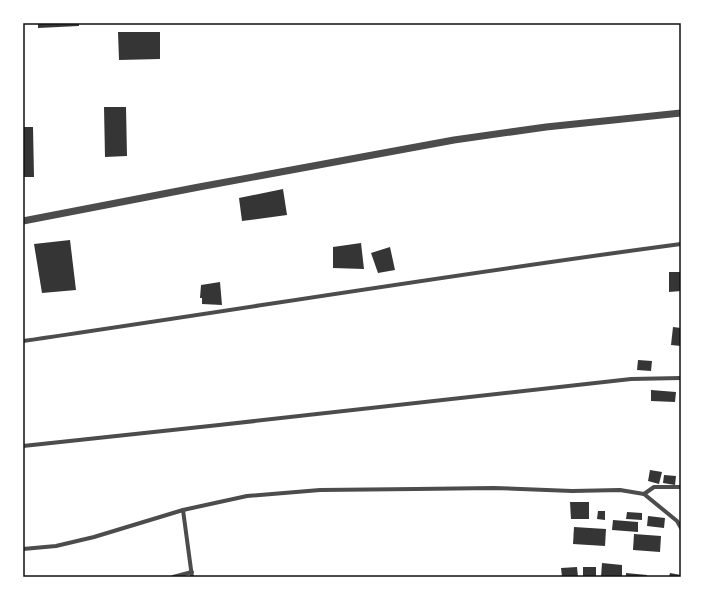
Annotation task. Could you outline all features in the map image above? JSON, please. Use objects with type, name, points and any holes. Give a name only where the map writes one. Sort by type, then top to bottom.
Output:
[{"type":"street","points":[[23,221],[454,140],[546,127],[681,113]]},
{"type":"street","points":[[23,341],[176,319],[373,287],[681,244]]},
{"type":"street","points":[[23,446],[632,379],[681,378]]},
{"type":"street","points":[[644,494],[654,487],[681,487]]},
{"type":"street","points":[[23,549],[56,546],[94,537],[183,510],[247,496],[320,490],[471,488],[572,491],[620,490],[644,494],[677,521],[681,528]]},
{"type":"street","points":[[183,510],[192,577]]},
{"type":"street","points":[[173,577],[192,572]]},
{"type":"building","points":[[38,23],[79,23],[79,26],[38,28]]},
{"type":"building","points":[[118,32],[160,32],[160,59],[119,60]]},
{"type":"building","points":[[104,107],[126,107],[127,156],[105,157]]},
{"type":"building","points":[[23,127],[33,127],[34,177],[23,177]]},
{"type":"building","points":[[283,189],[287,215],[242,221],[239,198]]},
{"type":"building","points":[[70,240],[76,290],[42,293],[34,244]]},
{"type":"building","points":[[361,243],[364,269],[333,268],[333,247]]},
{"type":"building","points":[[390,247],[395,270],[378,273],[371,253]]},
{"type":"building","points":[[669,272],[681,272],[681,291],[669,292]]},
{"type":"building","points":[[220,282],[222,305],[202,304],[202,298],[200,298],[201,285]]},
{"type":"building","points":[[673,327],[681,328],[681,346],[671,345]]},
{"type":"building","points":[[638,360],[652,361],[651,371],[637,370]]},
{"type":"building","points":[[651,390],[676,392],[675,402],[651,401]]},
{"type":"building","points":[[650,470],[662,472],[659,484],[648,481]]},
{"type":"building","points":[[664,475],[676,476],[675,485],[663,483]]},
{"type":"building","points":[[570,502],[589,502],[589,519],[571,519]]},
{"type":"building","points":[[598,511],[605,511],[605,520],[597,519]]},
{"type":"building","points":[[627,512],[642,513],[642,520],[626,519]]},
{"type":"building","points":[[648,516],[665,518],[664,528],[647,526]]},
{"type":"building","points":[[613,520],[638,522],[638,532],[612,530]]},
{"type":"building","points":[[574,527],[606,529],[605,546],[573,544]]},
{"type":"building","points":[[634,534],[661,536],[660,552],[633,550]]},
{"type":"building","points":[[602,563],[622,565],[622,577],[601,577]]},
{"type":"building","points":[[577,567],[578,577],[562,577],[561,568]]},
{"type":"building","points":[[583,567],[596,567],[596,577],[583,577]]},
{"type":"building","points":[[626,573],[647,575],[647,577],[626,577]]},
{"type":"building","points":[[670,573],[681,575],[680,577],[669,577]]}]
